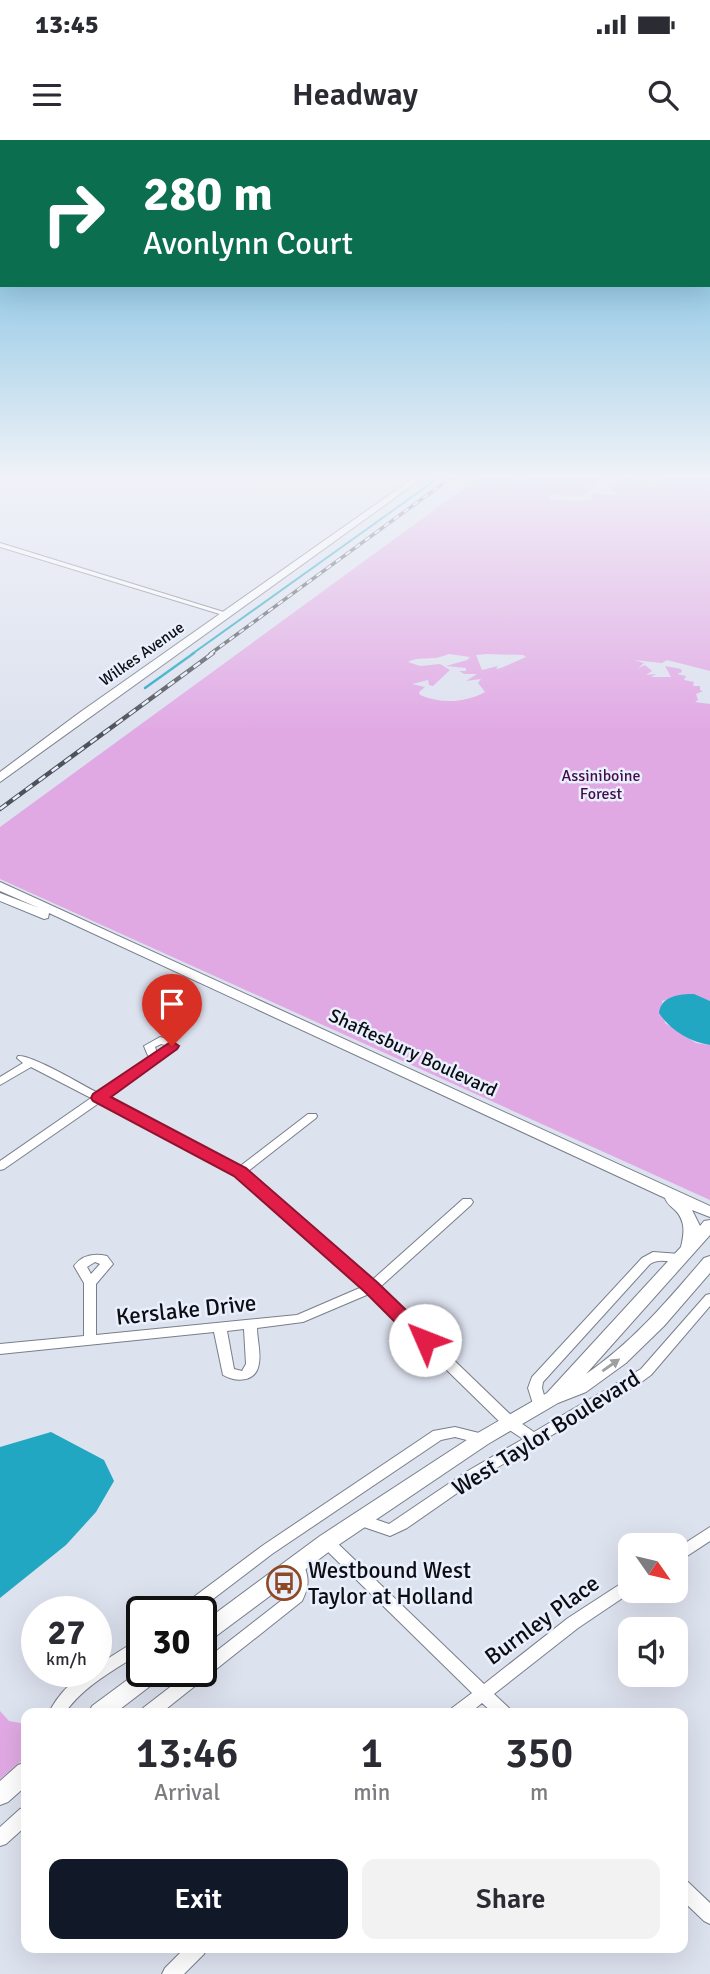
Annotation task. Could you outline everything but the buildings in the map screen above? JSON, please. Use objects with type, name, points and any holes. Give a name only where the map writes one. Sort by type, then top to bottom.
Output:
[{"type":"main road","name":"Wilkes Avenue","points":[[0,778],[83,715],[302,560]]},
{"type":"main road","name":"Wilkes Avenue","points":[[0,768],[83,715]]},
{"type":"street","points":[[48,560],[225,614]]},
{"type":"street","name":"Shaftesbury Boulevard","points":[[0,886],[91,926],[99,933]]},
{"type":"street","name":"Shaftesbury Boulevard","points":[[0,897],[83,930],[99,933],[710,1212]]},
{"type":"street","points":[[0,1166],[155,1059]]},
{"type":"street","points":[[0,1082],[27,1060],[240,1172],[371,1288],[510,1423],[534,1439]]},
{"type":"street","points":[[240,1172],[312,1116]]},
{"type":"street","points":[[656,1188],[684,1209],[692,1222],[694,1233],[684,1253]]},
{"type":"street","name":"Kerslake Drive","points":[[0,1349],[299,1319],[371,1288],[467,1202]]},
{"type":"street","name":"West Taylor Boulevard","points":[[546,1402],[596,1353],[710,1225]]},
{"type":"street","name":"West Taylor Boulevard","points":[[546,1402],[535,1388],[537,1380],[646,1261],[653,1256],[684,1253]]},
{"type":"street","name":"West Taylor Boulevard","points":[[217,1624],[327,1542],[482,1439],[546,1402],[580,1387],[620,1359],[708,1268]]},
{"type":"street","points":[[90,1283],[90,1341]]},
{"type":"street","name":"West Taylor Boulevard","points":[[360,1520],[390,1530],[402,1524],[471,1476],[646,1372],[710,1298]]},
{"type":"street","points":[[220,1328],[228,1372],[235,1376],[246,1375],[253,1365],[250,1324]]},
{"type":"street","name":"West Taylor Boulevard","points":[[205,1596],[267,1550],[438,1435],[455,1432],[482,1439]]},
{"type":"street","points":[[688,1548],[710,1533]]},
{"type":"street","points":[[327,1542],[498,1708]]},
{"type":"street","points":[[155,1708],[297,1597],[302,1586],[297,1564]]},
{"type":"street","name":"Burnley Place","points":[[464,1708],[573,1623],[618,1593]]},
{"type":"street","points":[[58,1708],[126,1655]]},
{"type":"street","points":[[106,1708],[134,1687]]},
{"type":"street","points":[[0,1795],[21,1776]]},
{"type":"street","points":[[0,1838],[21,1819]]},
{"type":"street","points":[[688,1894],[710,1915]]},
{"type":"street","points":[[171,1974],[193,1953]]},
{"type":"green space","name":"Assiniboine Forest","points":[[366,560],[710,560],[710,671],[667,660],[662,663],[634,660],[644,663],[638,668],[645,665],[652,671],[646,675],[656,674],[651,677],[671,677],[665,666],[681,669],[682,672],[677,674],[686,676],[684,680],[694,682],[693,686],[700,686],[703,691],[696,694],[698,700],[695,702],[710,704],[710,1001],[689,994],[662,1001],[665,1023],[696,1043],[710,1045],[710,1200],[0,879],[0,827]],"holes":[[[449,654],[470,657],[446,666],[466,668],[466,671],[459,671],[464,674],[477,674],[466,681],[481,679],[478,683],[485,692],[453,701],[436,700],[420,695],[419,692],[425,687],[412,684],[428,680],[429,685],[433,686],[450,670],[440,664],[420,666],[408,662]],[[476,655],[526,657],[501,668],[496,669],[498,666],[482,670]]]},
{"type":"green space","points":[[0,1711],[9,1721],[21,1723],[21,1761],[0,1779]]},
{"type":"water","points":[[694,994],[710,1001],[710,1045],[681,1034],[659,1013],[660,1007],[667,1000]]},
{"type":"water","points":[[51,1432],[104,1460],[114,1481],[96,1512],[66,1545],[0,1598],[0,1447]]},
{"type":"waterway","points":[[192,654],[324,560]]},
{"type":"waterway","points":[[145,688],[194,653]]},
{"type":"railway","points":[[210,654],[339,560]]},
{"type":"railway","points":[[0,809],[213,653]]},
{"type":"place","name":"Westbound West Taylor at Holland","points":[[284,1583]]},
{"type":"route","points":[[172,1046],[99,1098],[240,1172],[296,1219],[425,1340]]}]
